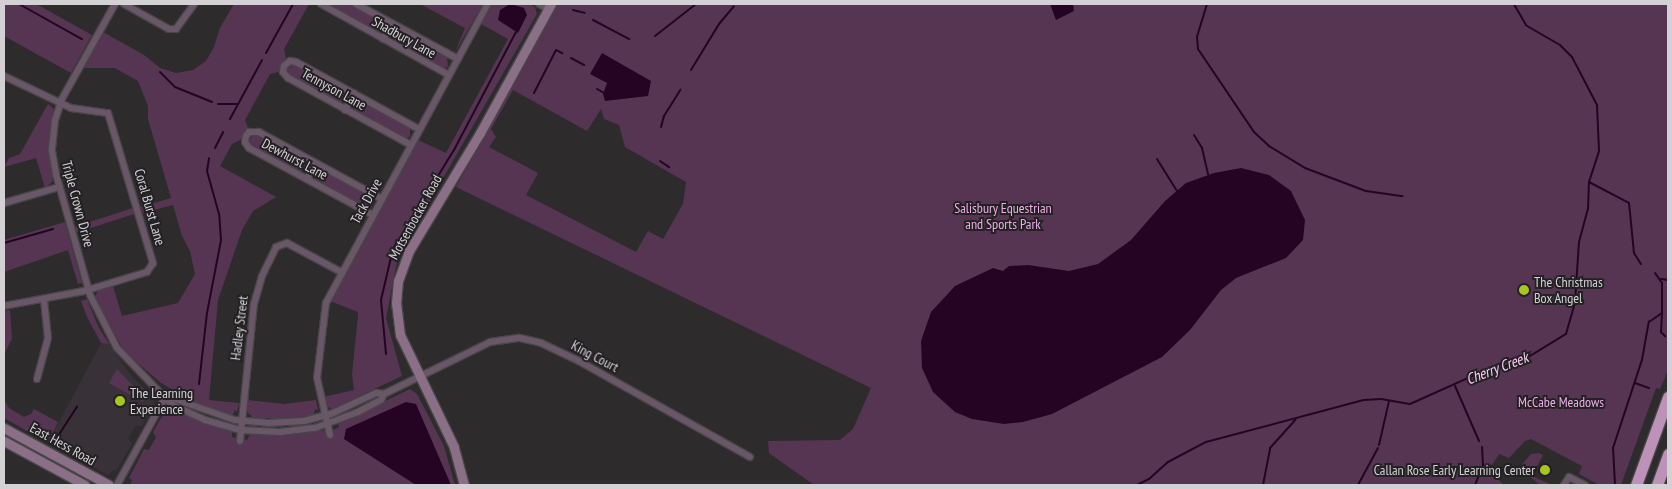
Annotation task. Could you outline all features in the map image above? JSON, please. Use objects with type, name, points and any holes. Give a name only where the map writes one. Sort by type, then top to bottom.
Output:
[{"type":"highway","points":[[1636,485],[1668,397]]},
{"type":"highway","points":[[1657,485],[1668,454]]},
{"type":"main road","name":"Motsenbocker Road","points":[[464,485],[454,447],[418,375],[397,320],[396,293],[403,265],[549,6]]},
{"type":"main road","name":"East Hess Road","points":[[4,428],[109,485]]},
{"type":"main road","name":"East Hess Road","points":[[4,441],[85,485]]},
{"type":"street","name":"Triple Crown Drive","points":[[114,4],[60,104],[52,145],[59,188],[88,290],[101,322],[116,348],[137,372],[166,396],[172,405],[194,416],[241,430],[288,432],[327,424],[374,404],[384,394],[418,375]]},
{"type":"street","points":[[124,4],[177,32],[194,4]]},
{"type":"street","name":"Shadbury Lane","points":[[321,4],[449,75]]},
{"type":"street","name":"Shadbury Lane","points":[[356,4],[458,59]]},
{"type":"street","name":"Tack Drive","points":[[330,435],[317,378],[319,336],[326,303],[341,272],[488,4]]},
{"type":"street","points":[[539,4],[549,6]]},
{"type":"street","points":[[383,40],[392,24]]},
{"type":"street","name":"Tennyson Lane","points":[[411,145],[288,78],[283,72],[284,66],[290,61],[296,62],[419,129]]},
{"type":"street","name":"Coral Burst Lane","points":[[4,76],[60,104],[80,111],[108,109],[153,260],[154,269],[88,290],[4,306]]},
{"type":"street","points":[[345,110],[354,93]]},
{"type":"street","name":"Dewhurst Lane","points":[[373,215],[249,148],[245,142],[247,133],[259,132],[382,199]]},
{"type":"street","points":[[307,179],[316,163]]},
{"type":"street","points":[[4,204],[59,188]]},
{"type":"street","name":"Hadley Street","points":[[240,441],[255,299],[269,260],[281,240],[341,272]]},
{"type":"street","points":[[36,378],[48,338],[44,299]]},
{"type":"street","name":"King Court","points":[[418,375],[490,342],[507,338],[526,339],[579,360],[750,457]]},
{"type":"street","name":"Triple Crown Drive","points":[[166,396],[242,421],[285,423],[325,416],[376,393],[384,394]]},
{"type":"street","points":[[116,485],[166,396]]},
{"type":"street","points":[[1564,485],[1569,477],[1585,485]]},
{"type":"shaded area","points":[[510,4],[524,8],[527,15],[518,33],[498,20],[500,10]]},
{"type":"shaded area","points":[[1050,4],[1073,4],[1074,11],[1056,20]]},
{"type":"shaded area","points":[[602,53],[651,81],[648,96],[605,101],[603,94],[607,83],[590,74]]},
{"type":"shaded area","points":[[1241,168],[1269,175],[1291,191],[1305,220],[1303,240],[1286,258],[1236,278],[1221,290],[1190,330],[1162,357],[1052,414],[1023,422],[1004,424],[972,419],[955,412],[933,392],[922,368],[921,341],[931,312],[955,286],[993,268],[1003,271],[1009,266],[1028,265],[1069,271],[1098,264],[1131,240],[1165,201],[1186,183],[1214,173]]},
{"type":"shaded area","points":[[101,343],[109,344],[133,378],[153,396],[154,404],[142,426],[136,426],[128,438],[132,444],[116,471],[113,470],[108,475],[48,443]]},
{"type":"shaded area","points":[[406,402],[416,404],[451,485],[416,485],[344,439],[346,429]]},
{"type":"green space","points":[[4,4],[36,4],[92,35],[71,73],[4,36]]},
{"type":"green space","points":[[234,4],[309,4],[284,49],[286,58],[278,72],[270,74],[245,120],[248,128],[240,140],[232,144],[220,166],[276,197],[253,211],[242,230],[218,300],[209,400],[239,403],[237,412],[235,410],[232,416],[197,404],[161,383],[125,352],[101,312],[95,297],[98,291],[113,286],[122,316],[178,303],[195,274],[190,251],[182,236],[173,205],[143,213],[141,207],[171,198],[148,119],[148,106],[138,81],[115,68],[83,68],[103,32],[144,55],[160,68],[176,73],[193,70],[206,61],[214,47],[220,28]]},
{"type":"green space","points":[[325,4],[349,4],[380,21],[384,28],[378,33]]},
{"type":"green space","points":[[420,4],[483,4],[455,52],[465,28]]},
{"type":"green space","points":[[492,4],[530,4],[535,7],[537,14],[398,257],[386,318],[402,376],[332,409],[326,406],[323,397],[354,390],[352,374],[358,312],[330,301],[418,140],[446,153],[508,39],[481,24]]},
{"type":"green space","points":[[557,4],[1668,4],[1668,370],[1660,389],[1656,388],[1621,485],[1599,485],[1579,474],[1582,466],[1531,439],[1525,441],[1509,458],[1499,454],[1492,465],[1488,463],[1485,467],[1504,485],[814,485],[769,453],[768,441],[840,440],[853,429],[871,388],[456,187]],"holes":[[[513,90],[587,131],[601,109],[604,119],[619,125],[625,147],[686,182],[683,204],[663,239],[648,231],[636,252],[526,195],[538,173],[489,147],[496,137],[491,129]]]},
{"type":"green space","points":[[398,31],[447,57],[448,67],[441,69],[390,40],[391,32]]},
{"type":"green space","points":[[295,64],[343,91],[345,101],[340,103],[290,76],[287,69]]},
{"type":"green space","points":[[356,100],[410,127],[410,137],[404,138],[355,112],[352,106]]},
{"type":"green space","points":[[48,104],[54,109],[48,149],[53,181],[45,188],[36,158],[4,167],[9,158],[20,154]]},
{"type":"green space","points":[[252,135],[258,135],[307,162],[307,170],[300,172],[253,147],[249,142]]},
{"type":"green space","points":[[324,170],[372,197],[372,207],[366,208],[316,181],[316,171]]},
{"type":"green space","points":[[133,208],[135,214],[77,233],[75,227]]},
{"type":"green space","points":[[65,222],[82,283],[78,284],[68,250],[4,272],[4,240]]},
{"type":"green space","points":[[87,299],[98,326],[109,344],[101,343],[87,317],[81,301]]},
{"type":"green space","points":[[10,310],[12,339],[4,354],[4,311]]},
{"type":"green space","points":[[117,369],[145,398],[143,402],[109,383]]},
{"type":"green space","points":[[410,389],[417,394],[444,446],[455,485],[130,485],[132,480],[129,478],[144,449],[149,450],[156,437],[153,432],[165,411],[172,412],[173,409],[232,431],[232,437],[247,440],[250,434],[333,430],[339,427],[338,424]]},
{"type":"green space","points":[[4,400],[9,408],[24,417],[31,414],[34,409],[58,422],[48,443],[4,418]]},
{"type":"green space","points":[[248,400],[284,404],[316,400],[318,410],[315,409],[313,416],[298,419],[250,418],[252,416],[247,412]]},
{"type":"green space","points":[[1539,453],[1543,455],[1532,476],[1552,485],[1540,485],[1519,468],[1531,454]]},
{"type":"waterway","points":[[19,4],[82,39]]},
{"type":"waterway","points":[[266,53],[293,4]]},
{"type":"waterway","points":[[655,36],[696,4]]},
{"type":"waterway","points":[[1207,4],[1197,37],[1198,49],[1254,132],[1269,146],[1305,168],[1366,191],[1403,196]]},
{"type":"waterway","name":"Cherry Creek","points":[[1137,485],[1149,479],[1168,462],[1206,442],[1364,400],[1381,399],[1410,404],[1477,374],[1520,362],[1566,334],[1575,302],[1579,242],[1588,209],[1589,182],[1599,151],[1597,105],[1572,57],[1560,45],[1526,25],[1514,4]]},
{"type":"waterway","points":[[691,70],[719,24],[734,6]]},
{"type":"waterway","points":[[573,10],[585,13]]},
{"type":"waterway","points":[[593,20],[629,39]]},
{"type":"waterway","points":[[386,354],[381,300],[393,249],[454,150],[516,32]]},
{"type":"waterway","points":[[534,93],[556,50],[562,53]]},
{"type":"waterway","points":[[571,58],[584,65]]},
{"type":"waterway","points":[[230,119],[262,60]]},
{"type":"waterway","points":[[160,72],[175,87],[212,102]]},
{"type":"waterway","points":[[597,89],[606,94]]},
{"type":"waterway","points":[[661,127],[664,116],[680,90]]},
{"type":"waterway","points":[[218,104],[237,104]]},
{"type":"waterway","points":[[215,148],[223,132]]},
{"type":"waterway","points":[[1194,135],[1202,148],[1208,174]]},
{"type":"waterway","points":[[199,384],[207,313],[221,240],[219,214],[207,171],[209,158]]},
{"type":"waterway","points":[[1157,159],[1177,191]]},
{"type":"waterway","points":[[660,161],[669,167]]},
{"type":"waterway","points":[[1589,182],[1629,203],[1634,253],[1641,264]]},
{"type":"waterway","points":[[4,243],[53,229]]},
{"type":"waterway","points":[[1615,485],[1613,448],[1642,360],[1649,322],[1662,313],[1662,283],[1655,273]]},
{"type":"waterway","points":[[1661,279],[1668,280]]},
{"type":"waterway","points":[[1662,313],[1661,332],[1665,336]]},
{"type":"waterway","points":[[1635,383],[1649,388]]},
{"type":"waterway","points":[[1455,386],[1479,441]]},
{"type":"waterway","points":[[1379,445],[1389,401]]},
{"type":"waterway","points":[[58,436],[77,407]]},
{"type":"waterway","points":[[1263,485],[1270,448],[1295,420]]},
{"type":"waterway","points":[[1475,485],[1483,465],[1482,447]]},
{"type":"waterway","points":[[1358,485],[1378,448]]},
{"type":"waterway","name":"Cherry Creek","points":[[897,485],[909,485]]},
{"type":"waterway","name":"Cherry Creek","points":[[939,485],[944,485]]},
{"type":"place","name":"The Christmas Box Angel","points":[[1524,290]]},
{"type":"place","name":"The Learning Experience","points":[[120,401]]},
{"type":"place","name":"Callan Rose Early Learning Center","points":[[1545,470]]},
{"type":"park label","name":"Salisbury Equestrian and Sports Park","points":[[1003,216]]},
{"type":"park label","name":"McCabe Meadows","points":[[1561,402]]}]
